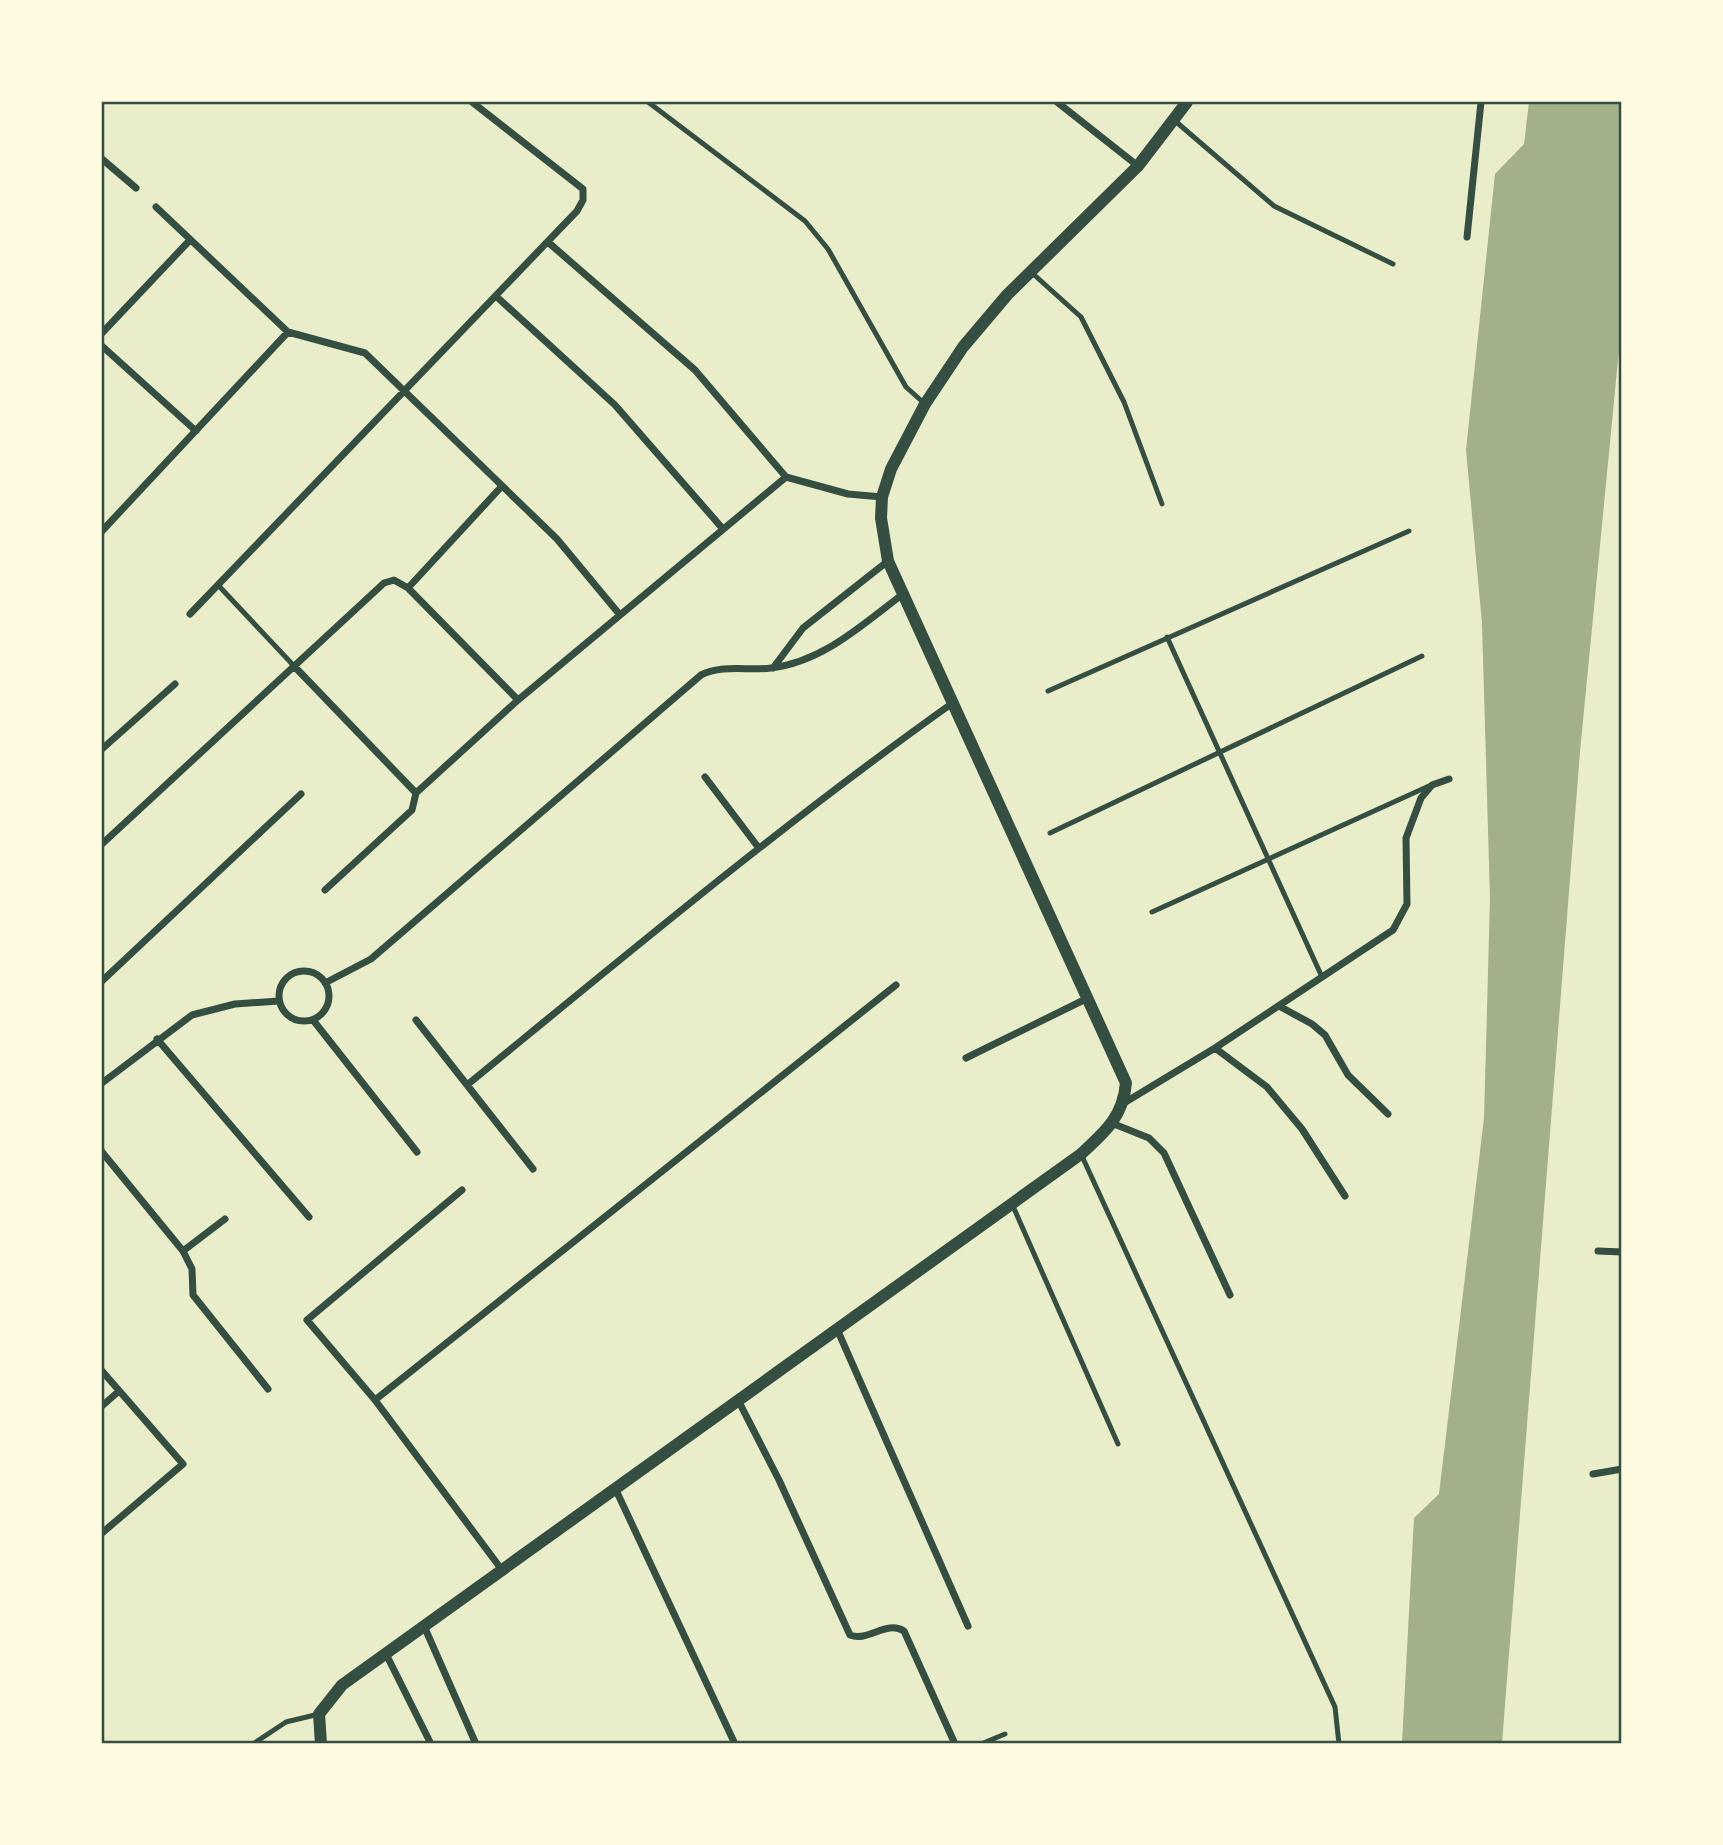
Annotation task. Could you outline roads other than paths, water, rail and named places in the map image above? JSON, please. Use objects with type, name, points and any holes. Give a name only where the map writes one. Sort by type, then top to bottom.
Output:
[{"type":"street","points":[[190,614],[577,211],[583,200],[583,189],[472,102]]},
{"type":"street","points":[[1057,102],[1138,166]]},
{"type":"street","points":[[321,1744],[319,1714],[342,1685],[1081,1154],[1114,1124],[1124,1103],[1126,1083],[888,561],[881,518],[882,497],[891,469],[925,404],[963,347],[1031,272],[1138,166],[1188,102]]},
{"type":"street","points":[[1467,237],[1481,102]]},
{"type":"street","points":[[103,164],[136,188]]},
{"type":"street","points":[[156,207],[288,332],[365,354],[557,539],[620,615]]},
{"type":"street","points":[[102,333],[190,240]]},
{"type":"street","points":[[549,243],[695,370],[786,477],[848,494],[882,497]]},
{"type":"street","points":[[497,297],[615,405],[723,529]]},
{"type":"street","points":[[102,531],[288,332]]},
{"type":"street","points":[[102,346],[196,430]]},
{"type":"street","points":[[325,890],[412,810],[416,793],[518,700],[786,477]]},
{"type":"street","points":[[408,588],[502,486]]},
{"type":"street","points":[[773,668],[803,628],[888,561]]},
{"type":"street","points":[[102,844],[384,583],[394,580],[408,588],[518,700]]},
{"type":"street","points":[[325,983],[371,959],[701,675],[718,669],[773,668],[824,652],[904,594]]},
{"type":"street","points":[[294,666],[416,793]]},
{"type":"street","points":[[102,749],[174,684]]},
{"type":"street","points":[[467,1086],[758,847],[844,780],[954,702]]},
{"type":"street","points":[[705,777],[758,847]]},
{"type":"street","points":[[1124,1103],[1214,1048],[1393,930],[1407,904],[1406,838],[1421,798],[1432,785],[1450,779]]},
{"type":"street","points":[[102,981],[301,794]]},
{"type":"street","points":[[294,972],[311,972],[325,983],[329,1000],[321,1015],[313,1020],[296,1020],[288,1016],[279,1001],[281,984],[294,972]]},
{"type":"street","points":[[375,1400],[896,985]]},
{"type":"street","points":[[966,1058],[1088,998]]},
{"type":"street","points":[[102,1070],[105,1080],[192,1015],[235,1003],[279,1001]]},
{"type":"street","points":[[1279,1006],[1312,1024],[1325,1035],[1348,1075],[1388,1114]]},
{"type":"street","points":[[313,1020],[417,1152]]},
{"type":"street","points":[[416,1020],[533,1169]]},
{"type":"street","points":[[157,1039],[309,1217]]},
{"type":"street","points":[[1214,1048],[1267,1087],[1302,1129],[1345,1196]]},
{"type":"street","points":[[1114,1124],[1149,1138],[1164,1153],[1230,1294]]},
{"type":"street","points":[[102,1152],[183,1251],[192,1269],[192,1295],[268,1389]]},
{"type":"street","points":[[462,1190],[307,1320],[375,1400],[502,1570]]},
{"type":"street","points":[[183,1251],[225,1219]]},
{"type":"street","points":[[1598,1251],[1622,1252]]},
{"type":"street","points":[[837,1329],[968,1626]]},
{"type":"street","points":[[102,1371],[183,1464],[102,1533]]},
{"type":"street","points":[[102,1406],[119,1391]]},
{"type":"street","points":[[738,1399],[779,1480],[850,1634],[866,1636],[892,1628],[904,1632],[955,1744]]},
{"type":"street","points":[[1593,1474],[1622,1469]]},
{"type":"street","points":[[615,1488],[735,1744]]},
{"type":"street","points":[[424,1626],[476,1744]]},
{"type":"street","points":[[386,1654],[430,1744]]},
{"type":"lane","points":[[648,102],[805,221],[828,249],[906,387],[925,404]]},
{"type":"lane","points":[[1174,120],[1274,206],[1393,264]]},
{"type":"lane","points":[[1031,272],[1081,317],[1124,402],[1162,504]]},
{"type":"lane","points":[[1048,691],[1409,531]]},
{"type":"lane","points":[[218,584],[294,666]]},
{"type":"lane","points":[[1167,637],[1322,977]]},
{"type":"lane","points":[[1050,833],[1219,750],[1422,656]]},
{"type":"lane","points":[[1152,912],[1432,785]]},
{"type":"lane","points":[[1081,1154],[1335,1707],[1339,1744]]},
{"type":"lane","points":[[1012,1204],[1118,1444]]},
{"type":"lane","points":[[253,1744],[286,1722],[319,1714]]},
{"type":"lane","points":[[981,1744],[1005,1734]]}]
